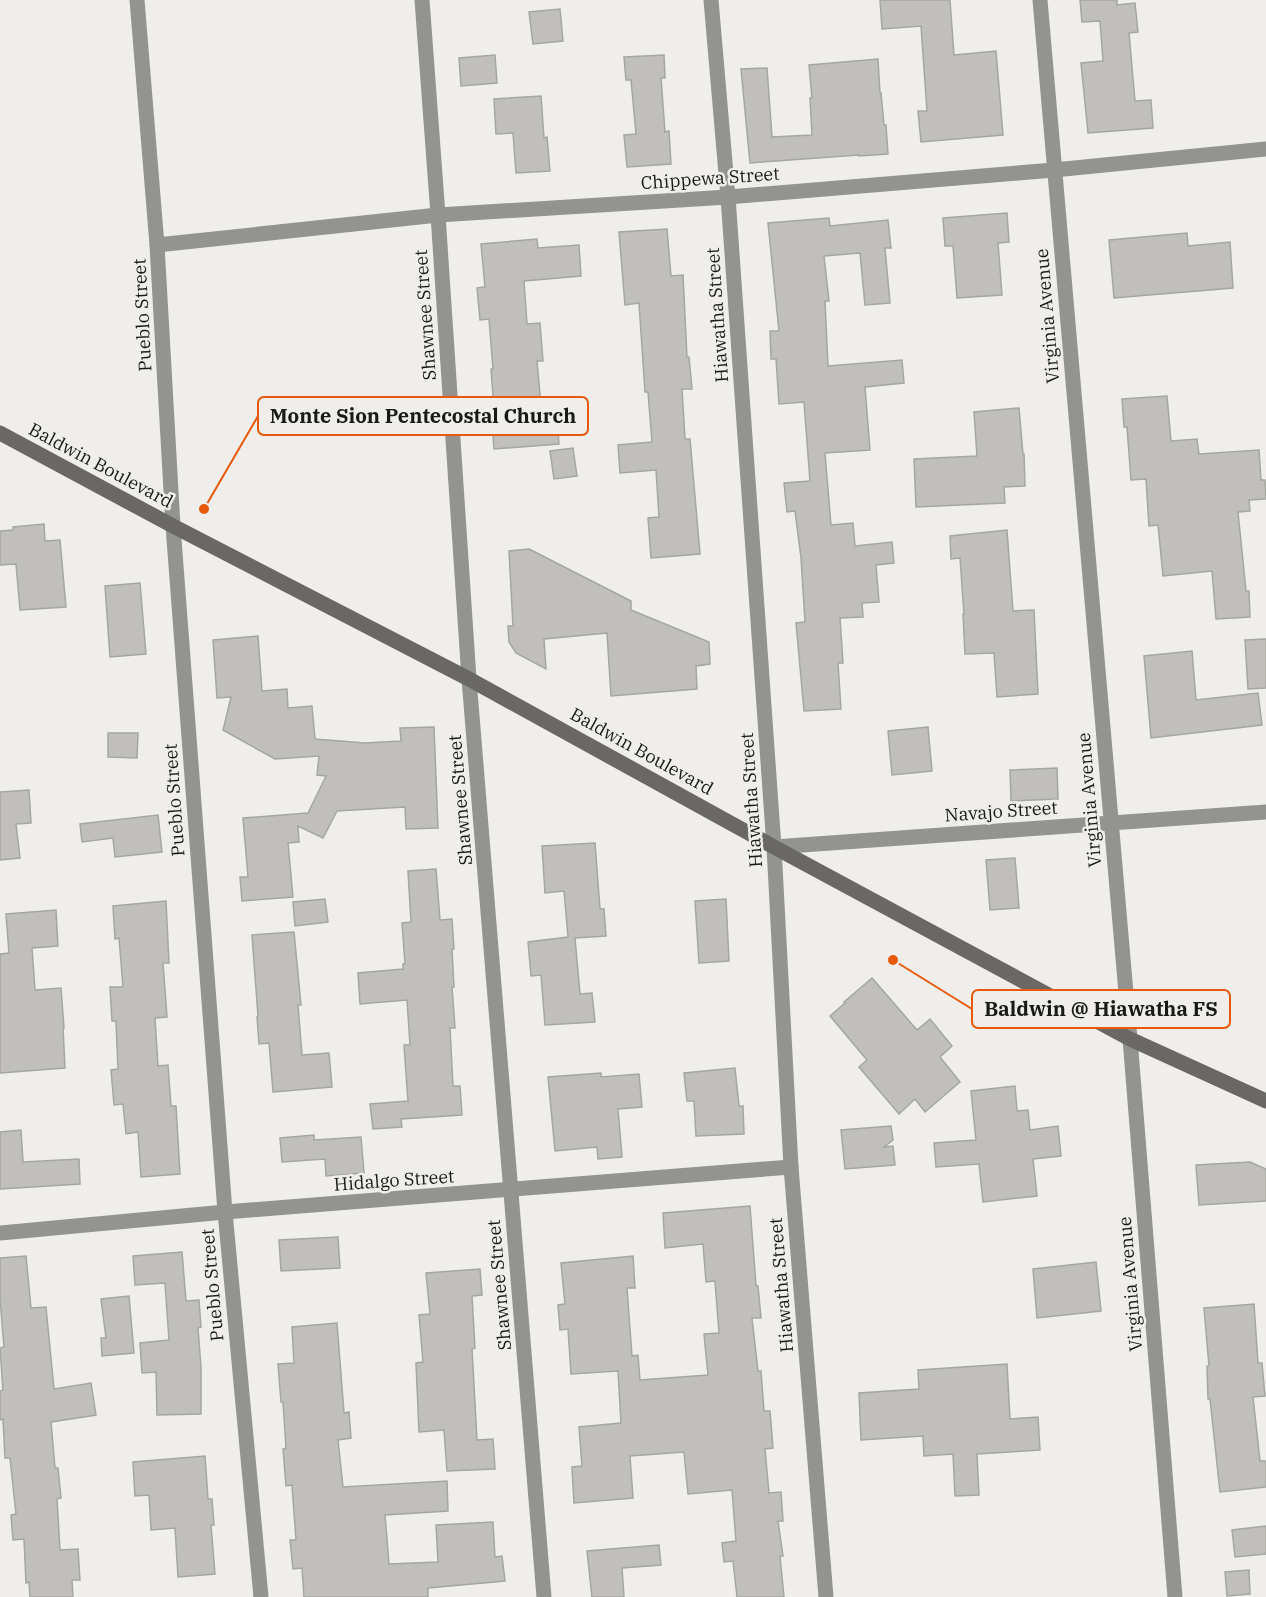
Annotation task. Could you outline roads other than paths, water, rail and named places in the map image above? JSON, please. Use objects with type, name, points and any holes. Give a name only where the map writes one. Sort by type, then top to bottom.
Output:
[{"type":"main road","name":"Baldwin Boulevard","points":[[0,433],[173,526],[469,679],[1130,1039],[1266,1101]]},
{"type":"street","name":"Pueblo Street","points":[[137,0],[157,244],[173,526],[225,1212],[261,1597]]},
{"type":"street","name":"Shawnee Street","points":[[422,0],[469,679],[544,1597]]},
{"type":"street","name":"Hiawatha Street","points":[[711,0],[728,197],[774,847],[791,1167],[826,1597]]},
{"type":"street","name":"Virginia Avenue","points":[[1040,0],[1130,1039],[1175,1597]]},
{"type":"street","name":"Chippewa Street","points":[[157,244],[438,215],[728,197],[1054,170],[1266,148]]},
{"type":"street","name":"Navajo Street","points":[[774,847],[1266,812]]},
{"type":"street","name":"Hidalgo Street","points":[[0,1233],[225,1212],[791,1167]]},
{"type":"place","name":"Monte Sion Pentecostal Church","points":[[204,509]]},
{"type":"place","name":"Baldwin @ Hiawatha FS","points":[[893,960]]}]
